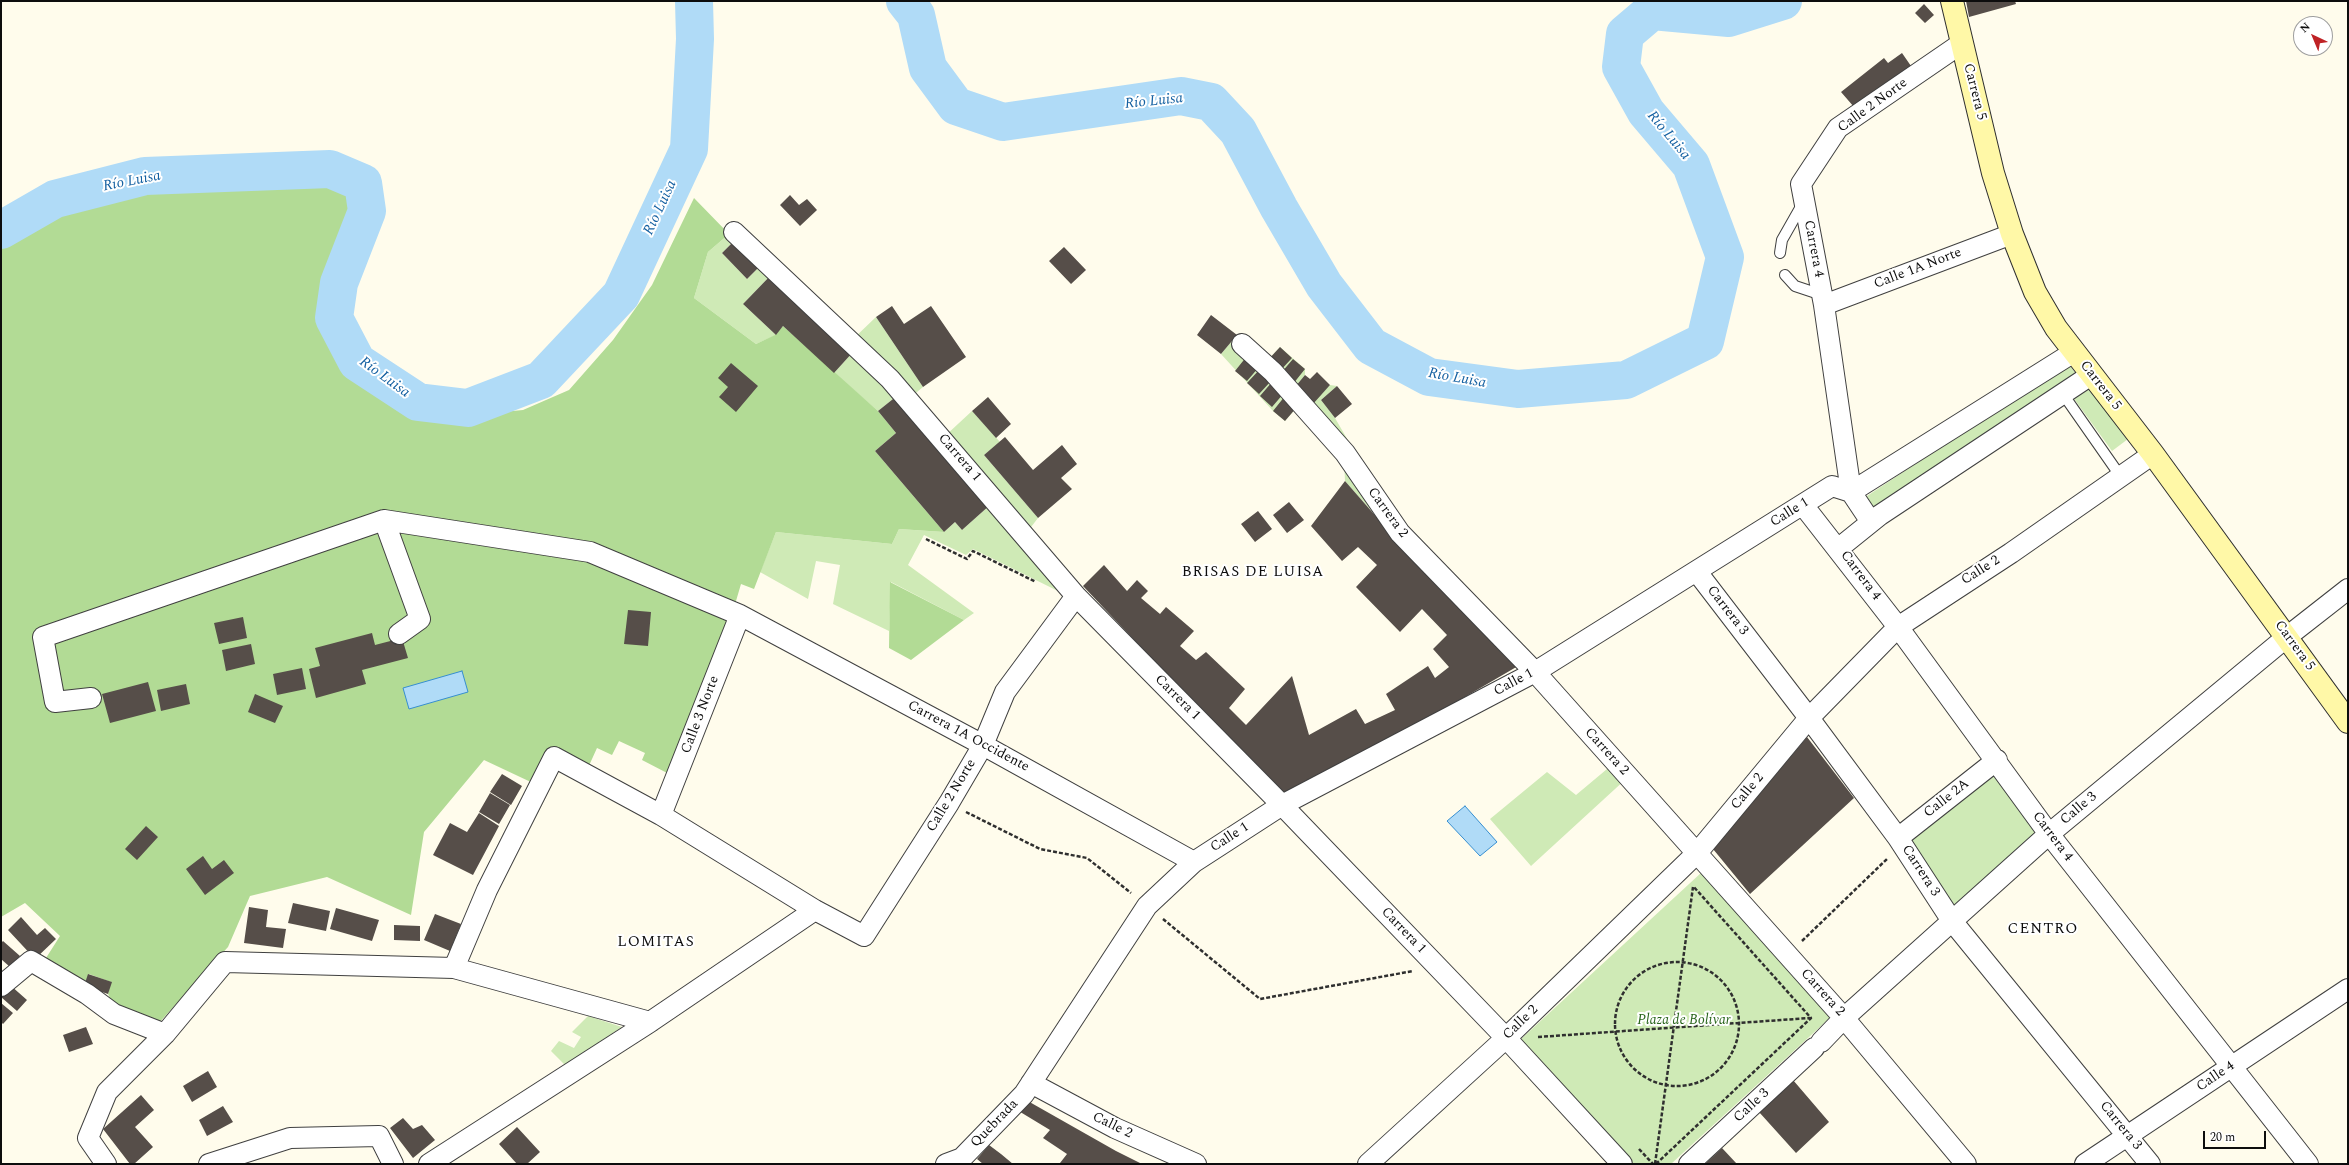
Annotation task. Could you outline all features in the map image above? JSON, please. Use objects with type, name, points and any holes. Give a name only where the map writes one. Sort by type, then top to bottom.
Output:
[{"type":"main road","name":"Carrera 5","points":[[1952,1],[1993,173],[2012,234],[2035,292],[2074,352],[2153,454],[2288,636],[2348,722]]},
{"type":"street","name":"Calle 2 Norte","points":[[1802,193],[1838,128],[1962,43]]},
{"type":"street","name":"Carrera 4","points":[[1802,193],[1823,300],[1851,492],[1871,522]]},
{"type":"street","name":"Carrera 1","points":[[734,232],[890,379],[1076,596],[1282,805],[1437,966],[1506,1038],[1622,1164]]},
{"type":"street","name":"Calle 1A Norte","points":[[1823,300],[2012,234]]},
{"type":"street","name":"Carrera 2","points":[[1242,344],[1272,372],[1345,453],[1400,533],[1535,672],[1844,1018],[1966,1164]]},
{"type":"street","points":[[1851,492],[2074,352]]},
{"type":"street","points":[[1839,548],[1871,522],[2091,375]]},
{"type":"street","name":"Calle 2","points":[[1368,1164],[1506,1038],[1697,853],[1809,718],[1898,627],[2153,454]]},
{"type":"street","name":"Calle 1","points":[[1028,1089],[1147,906],[1194,862],[1282,805],[1535,672],[1697,572],[1832,486],[1851,492]]},
{"type":"street","name":"Carrera 4","points":[[1803,505],[1839,548],[1997,760],[2049,834],[2308,1164]]},
{"type":"street","points":[[91,698],[55,702],[43,637],[384,520],[420,619],[399,634]]},
{"type":"street","name":"Carrera 1A Occidente","points":[[384,520],[590,552],[740,615],[983,745],[1194,862]]},
{"type":"street","name":"Carrera 3","points":[[1697,572],[1809,718],[1900,841],[1952,921],[2128,1135],[2150,1164]]},
{"type":"street","name":"Calle 3","points":[[1689,1164],[1818,1045],[1844,1018],[2049,834],[2288,636],[2348,589]]},
{"type":"street","name":"Calle 2 Norte","points":[[815,910],[864,936],[949,804],[983,745],[1005,692],[1076,596]]},
{"type":"street","name":"Calle 3 Norte","points":[[661,816],[740,615]]},
{"type":"street","points":[[429,1164],[650,1022],[815,910],[661,816],[554,757],[487,890],[454,968]]},
{"type":"street","name":"Calle 2A","points":[[1900,841],[1997,760]]},
{"type":"street","points":[[1,986],[31,961],[87,994],[114,1014],[165,1034]]},
{"type":"street","points":[[106,1164],[88,1138],[107,1092],[165,1034],[226,962],[454,968],[650,1022]]},
{"type":"street","name":"Calle 4","points":[[2085,1164],[2348,990]]},
{"type":"street","name":"Calle 2","points":[[1028,1089],[1196,1164]]},
{"type":"street","name":"Quebrada","points":[[946,1164],[962,1158],[1028,1089]]},
{"type":"street","points":[[209,1164],[290,1138],[380,1136],[394,1164]]},
{"type":"lane","points":[[1780,253],[1782,240],[1802,193]]},
{"type":"lane","points":[[1785,275],[1795,286],[1823,300]]},
{"type":"lane","points":[[2063,394],[2121,477]]},
{"type":"path","points":[[926,538],[967,559],[974,551],[1038,583]]},
{"type":"path","points":[[949,804],[1040,849],[1087,858],[1260,999],[1437,966]]},
{"type":"path","points":[[1787,955],[1900,841]]},
{"type":"path","points":[[1687,892],[1693,886]]},
{"type":"path","points":[[1654,1164],[1693,886]]},
{"type":"path","points":[[1693,886],[1811,1018]]},
{"type":"path","points":[[1682,962],[1697,965],[1711,972],[1723,982],[1732,994],[1740,1023],[1736,1045],[1725,1064],[1708,1078],[1687,1086],[1666,1086],[1641,1076],[1631,1067],[1618,1044],[1615,1031],[1617,1010],[1626,990],[1641,974],[1661,964],[1682,962]]},
{"type":"path","points":[[1533,1037],[1811,1018]]},
{"type":"path","points":[[1654,1164],[1811,1018]]},
{"type":"path","points":[[1533,1037],[1538,1032]]},
{"type":"path","points":[[1533,1037],[1538,1043]]},
{"type":"path","points":[[1636,1147],[1654,1164]]},
{"type":"green space","points":[[331,173],[356,188],[360,211],[335,283],[331,321],[352,367],[413,408],[470,415],[523,410],[569,390],[613,340],[652,285],[694,198],[729,234],[708,252],[694,298],[756,344],[775,335],[783,326],[878,411],[896,433],[875,451],[944,532],[899,529],[892,544],[776,532],[754,589],[741,584],[736,601],[735,617],[669,774],[642,760],[645,753],[619,741],[612,755],[597,748],[587,770],[553,752],[535,784],[484,760],[424,832],[411,915],[327,877],[250,896],[228,947],[157,1025],[116,1011],[108,994],[111,982],[89,974],[84,986],[46,958],[60,936],[25,903],[1,917],[1,242],[56,208],[79,203],[145,181]]},
{"type":"green space","points":[[729,234],[736,239],[722,253],[747,279],[761,265],[771,275],[743,304],[776,335],[756,344],[694,298],[708,252]]},
{"type":"green space","points":[[876,317],[923,387],[911,397],[852,340]]},
{"type":"green space","points":[[1237,335],[1267,361],[1280,347],[1305,369],[1305,375],[1295,387],[1312,403],[1330,385],[1337,386],[1321,400],[1335,418],[1353,449],[1297,407],[1285,421],[1273,411],[1221,354]]},
{"type":"green space","points":[[853,352],[898,395],[878,411],[834,373]]},
{"type":"green space","points":[[2068,363],[2076,374],[1871,509],[1864,498]]},
{"type":"green space","points":[[2088,385],[2128,439],[2112,451],[2072,396]]},
{"type":"green space","points":[[972,411],[1000,442],[984,455],[1038,518],[1028,531],[945,436]]},
{"type":"green space","points":[[1344,458],[1397,540],[1345,481]]},
{"type":"green space","points":[[990,505],[1062,593],[973,549],[966,555],[924,535],[908,565],[974,613],[964,620],[891,582],[889,631],[833,604],[840,565],[816,561],[808,599],[760,572],[776,532],[892,544],[899,529],[944,532],[955,522],[962,530]]},
{"type":"green space","points":[[890,582],[964,620],[911,660],[889,648]]},
{"type":"green space","points":[[1613,764],[1627,778],[1531,866],[1490,819],[1547,772],[1576,795]]},
{"type":"green space","points":[[1995,769],[2040,833],[1956,911],[1905,839]]},
{"type":"green space","name":"Plaza de Bolívar","points":[[1702,872],[1834,1014],[1671,1164],[1634,1164],[1520,1040]]},
{"type":"green space","points":[[588,1016],[622,1027],[565,1065],[551,1051],[559,1041],[574,1048],[581,1037],[572,1032]]},
{"type":"water","points":[[462,671],[468,692],[409,709],[403,688]]},
{"type":"water","points":[[1465,806],[1497,842],[1480,856],[1447,821]]},
{"type":"building","points":[[1966,1],[2015,1],[2016,4],[1969,17]]},
{"type":"building","points":[[1924,4],[1934,15],[1925,23],[1915,13]]},
{"type":"building","points":[[1902,53],[1911,66],[1854,107],[1841,92],[1884,58],[1888,63]]},
{"type":"building","points":[[790,195],[799,205],[807,199],[817,210],[800,226],[780,205]]},
{"type":"building","points":[[736,239],[761,265],[747,279],[722,253]]},
{"type":"building","points":[[1064,247],[1086,270],[1071,284],[1049,261]]},
{"type":"building","points":[[771,275],[853,352],[834,373],[783,326],[776,335],[743,304]]},
{"type":"building","points":[[892,306],[904,324],[931,306],[966,357],[923,387],[876,317]]},
{"type":"building","points":[[1211,315],[1237,335],[1221,354],[1197,335]]},
{"type":"building","points":[[1280,347],[1292,358],[1279,372],[1267,361]]},
{"type":"building","points":[[1247,356],[1259,367],[1247,381],[1235,371]]},
{"type":"building","points":[[1293,359],[1305,369],[1293,384],[1281,373]]},
{"type":"building","points":[[731,363],[758,386],[736,412],[719,397],[728,387],[718,378]]},
{"type":"building","points":[[1260,369],[1272,380],[1259,394],[1247,383]]},
{"type":"building","points":[[1317,372],[1330,385],[1313,404],[1295,387],[1305,375],[1310,379]]},
{"type":"building","points":[[1272,382],[1284,393],[1272,407],[1260,396]]},
{"type":"building","points":[[1337,386],[1352,404],[1335,418],[1321,400]]},
{"type":"building","points":[[898,395],[990,505],[962,530],[955,522],[944,532],[875,451],[896,433],[878,411]]},
{"type":"building","points":[[1285,396],[1297,407],[1285,421],[1273,411]]},
{"type":"building","points":[[988,397],[1011,424],[996,438],[972,411]]},
{"type":"building","points":[[1005,437],[1033,470],[1062,445],[1077,464],[1061,478],[1072,489],[1038,518],[984,455]]},
{"type":"building","points":[[1345,481],[1394,537],[1518,666],[1405,732],[1281,795],[1083,586],[1104,565],[1127,591],[1137,580],[1148,591],[1141,598],[1160,614],[1166,607],[1194,631],[1180,646],[1196,660],[1206,652],[1245,689],[1229,708],[1246,725],[1292,676],[1309,735],[1356,709],[1365,724],[1395,710],[1386,694],[1428,666],[1435,678],[1449,667],[1433,649],[1447,635],[1422,609],[1400,632],[1356,587],[1377,565],[1358,547],[1342,561],[1311,526]]},
{"type":"building","points":[[1289,502],[1304,520],[1287,533],[1273,515]]},
{"type":"building","points":[[1258,511],[1272,529],[1255,542],[1241,524]]},
{"type":"building","points":[[628,610],[651,612],[648,646],[624,644]]},
{"type":"building","points":[[243,617],[247,638],[219,644],[214,623]]},
{"type":"building","points":[[372,633],[375,645],[402,638],[408,658],[362,670],[366,684],[316,698],[309,669],[320,666],[315,648]]},
{"type":"building","points":[[251,644],[255,664],[226,671],[222,650]]},
{"type":"building","points":[[302,668],[306,689],[277,695],[273,674]]},
{"type":"building","points":[[148,682],[156,711],[110,723],[102,694]]},
{"type":"building","points":[[186,684],[190,704],[161,711],[157,690]]},
{"type":"building","points":[[255,694],[283,706],[275,723],[248,712]]},
{"type":"building","points":[[1807,737],[1854,798],[1750,894],[1713,849]]},
{"type":"building","points":[[502,774],[522,786],[511,805],[490,792]]},
{"type":"building","points":[[490,793],[510,805],[499,824],[479,812]]},
{"type":"building","points":[[479,813],[499,826],[473,875],[433,855],[450,823],[467,832]]},
{"type":"building","points":[[146,826],[158,837],[137,860],[125,849]]},
{"type":"building","points":[[203,856],[212,869],[224,860],[234,873],[205,895],[186,869]]},
{"type":"building","points":[[293,903],[330,911],[326,931],[288,923]]},
{"type":"building","points":[[249,907],[268,910],[266,927],[286,929],[283,948],[244,943]]},
{"type":"building","points":[[336,908],[379,920],[372,941],[330,929]]},
{"type":"building","points":[[435,914],[461,924],[450,951],[424,940]]},
{"type":"building","points":[[21,917],[37,935],[45,928],[56,939],[35,959],[8,930]]},
{"type":"building","points":[[394,925],[420,926],[420,941],[394,940]]},
{"type":"building","points":[[3,941],[20,956],[10,967],[1,959],[1,943]]},
{"type":"building","points":[[88,974],[112,982],[108,994],[84,986]]},
{"type":"building","points":[[10,985],[27,1000],[17,1011],[1,997]]},
{"type":"building","points":[[1,1003],[13,1013],[3,1024],[1,1022]]},
{"type":"building","points":[[86,1027],[93,1044],[69,1052],[63,1035]]},
{"type":"building","points":[[208,1071],[217,1087],[192,1102],[183,1086]]},
{"type":"building","points":[[1793,1080],[1829,1122],[1796,1153],[1759,1112]]},
{"type":"building","points":[[141,1095],[154,1110],[135,1127],[153,1147],[134,1164],[130,1164],[103,1129]]},
{"type":"building","points":[[1026,1100],[1142,1164],[1060,1163],[1067,1154],[1043,1138],[1050,1130],[1017,1110]]},
{"type":"building","points":[[223,1106],[233,1122],[207,1136],[199,1120]]},
{"type":"building","points":[[403,1118],[413,1129],[422,1125],[435,1140],[413,1158],[390,1128]]},
{"type":"building","points":[[517,1127],[540,1152],[527,1164],[517,1164],[499,1144]]},
{"type":"building","points":[[989,1145],[1013,1164],[983,1164],[977,1159]]},
{"type":"building","points":[[1722,1148],[1737,1164],[1705,1164]]},
{"type":"waterway","name":"Río Luisa","points":[[1,230],[55,199],[145,176],[330,169],[363,183],[367,211],[339,283],[334,318],[357,362],[418,402],[468,408],[541,380],[621,295],[689,149],[695,39],[694,1]]},
{"type":"waterway","name":"Río Luisa","points":[[905,1],[916,15],[928,68],[956,106],[1003,122],[1181,96],[1211,102],[1238,131],[1279,208],[1324,285],[1371,346],[1429,377],[1518,389],[1626,380],[1705,341],[1725,257],[1691,165],[1646,112],[1621,67],[1625,34],[1652,11],[1729,18],[1783,1]]},
{"type":"district","name":"BRISAS DE LUISA","points":[[1253,573]]},
{"type":"district","name":"CENTRO","points":[[2043,930]]},
{"type":"district","name":"LOMITAS","points":[[656,943]]}]
